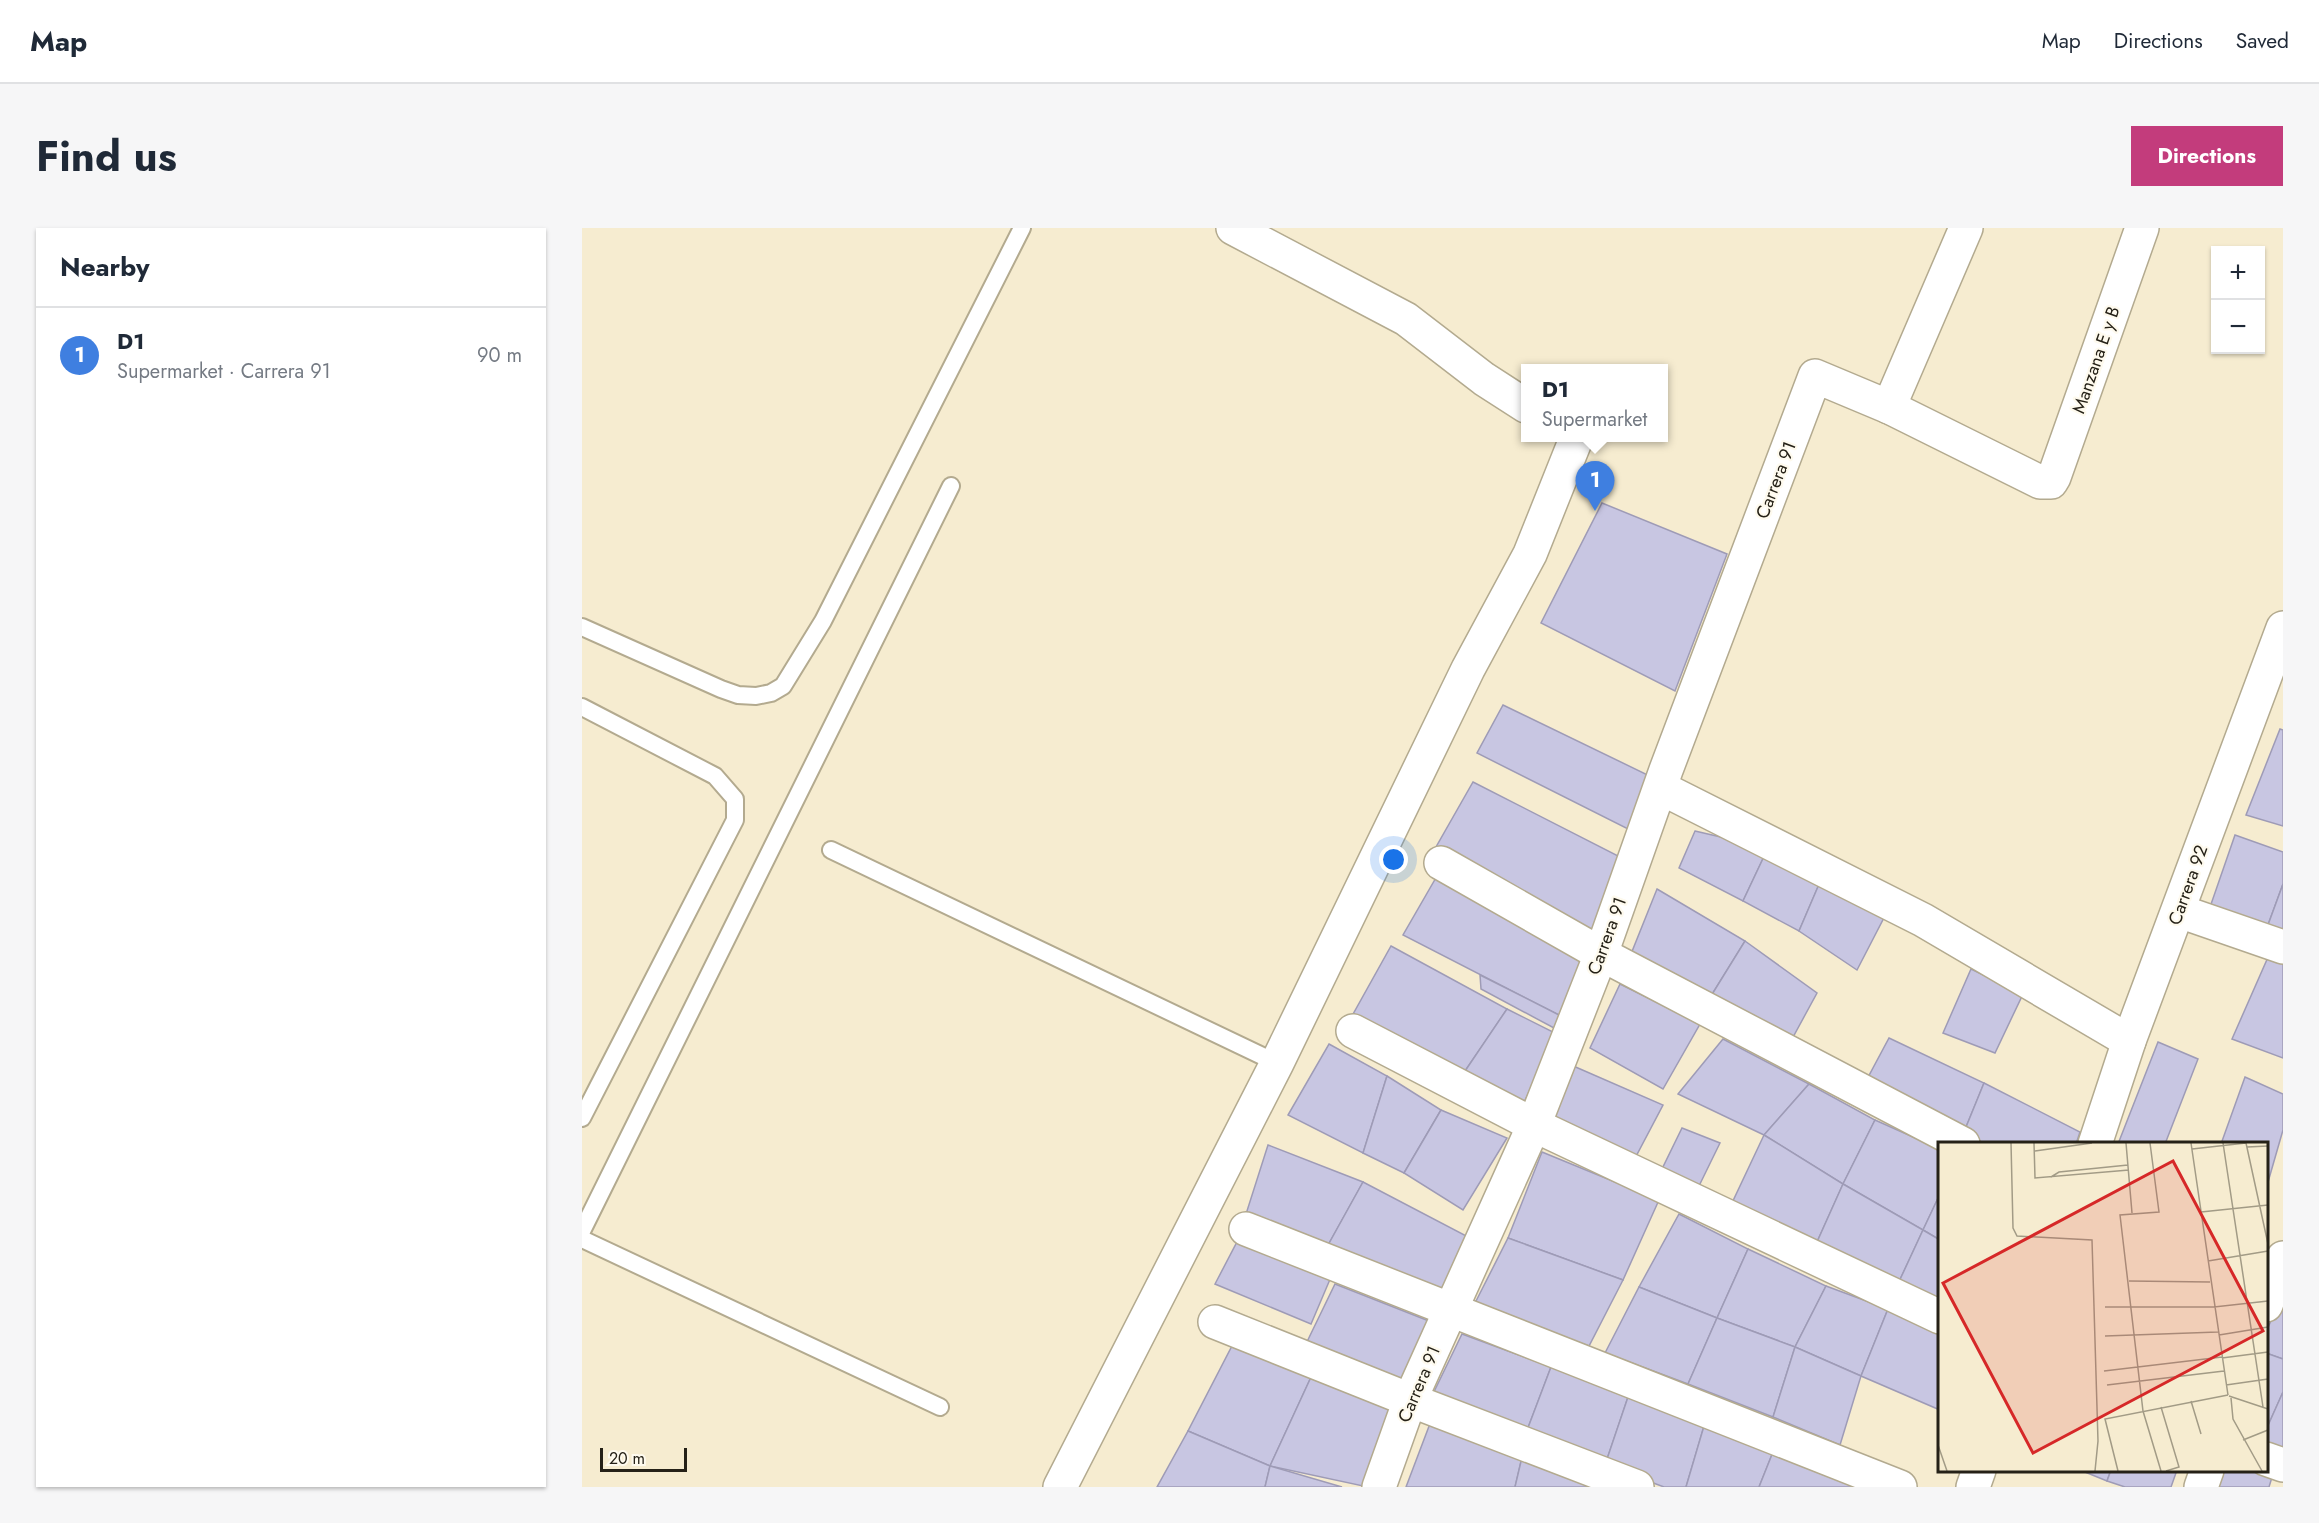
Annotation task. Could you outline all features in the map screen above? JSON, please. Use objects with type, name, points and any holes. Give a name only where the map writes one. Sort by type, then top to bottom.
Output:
[{"type":"street","points":[[1233,228],[1406,319],[1484,379],[1521,403]]},
{"type":"street","points":[[1889,407],[1966,228]]},
{"type":"street","name":"Manzana E y B","points":[[1889,407],[2040,482],[2051,482],[2142,228]]},
{"type":"street","name":"Carrera 91","points":[[1379,1487],[1410,1400],[1534,1125],[1601,954],[1815,376],[1889,407]]},
{"type":"street","points":[[1060,1487],[1277,1063],[1468,669],[1530,554],[1575,442]]},
{"type":"street","name":"Carrera 92","points":[[2095,1142],[2129,1041],[2283,628]]},
{"type":"street","points":[[1661,788],[1923,920],[2129,1041]]},
{"type":"street","points":[[1441,863],[1601,954],[1961,1142]]},
{"type":"street","points":[[2179,911],[2283,947]]},
{"type":"street","points":[[1353,1031],[1534,1125],[1938,1316]]},
{"type":"street","points":[[1246,1229],[1450,1312],[1900,1487]]},
{"type":"street","points":[[1215,1322],[1637,1487]]},
{"type":"street","points":[[2268,1460],[2283,1465]]},
{"type":"street","points":[[1973,1487],[1979,1472]]},
{"type":"street","points":[[2201,1487],[2206,1472]]},
{"type":"lane","points":[[582,627],[738,695],[756,696],[771,693],[783,686],[823,621],[1022,228]]},
{"type":"lane","points":[[582,1231],[951,486]]},
{"type":"lane","points":[[582,707],[715,776],[735,799],[735,820],[582,1118]]},
{"type":"lane","points":[[831,850],[1277,1063]]},
{"type":"lane","points":[[582,1239],[940,1407]]},
{"type":"building","points":[[1602,503],[1727,554],[1675,691],[1541,623]]},
{"type":"building","points":[[1503,705],[1658,780],[1636,833],[1477,753]]},
{"type":"building","points":[[2280,729],[2283,730],[2283,826],[2246,815]]},
{"type":"building","points":[[1473,782],[1628,861],[1593,933],[1436,847]]},
{"type":"building","points":[[1695,831],[1768,848],[1743,901],[1679,868]]},
{"type":"building","points":[[2235,835],[2283,852],[2283,884],[2265,933],[2209,910]]},
{"type":"building","points":[[1768,848],[1823,875],[1799,931],[1743,901]]},
{"type":"building","points":[[1823,875],[1889,908],[1857,970],[1799,931]]},
{"type":"building","points":[[1437,876],[1587,958],[1561,1016],[1403,935]]},
{"type":"building","points":[[2283,884],[2283,939],[2265,933]]},
{"type":"building","points":[[1657,889],[1745,941],[1711,996],[1631,954]]},
{"type":"building","points":[[1745,941],[1817,993],[1792,1039],[1711,996]]},
{"type":"building","points":[[1391,946],[1507,1009],[1461,1077],[1352,1016]]},
{"type":"building","points":[[2269,955],[2283,960],[2283,1058],[2232,1039]]},
{"type":"building","points":[[1971,969],[2023,994],[1995,1053],[1943,1033]]},
{"type":"building","points":[[1480,975],[1561,1016],[1554,1028],[1481,989]]},
{"type":"building","points":[[1620,984],[1700,1024],[1663,1089],[1590,1048]]},
{"type":"building","points":[[1507,1009],[1555,1033],[1520,1112],[1461,1077]]},
{"type":"building","points":[[1889,1038],[1984,1083],[1964,1132],[1865,1083]]},
{"type":"building","points":[[1723,1039],[1809,1084],[1764,1135],[1678,1094]]},
{"type":"building","points":[[2158,1042],[2198,1059],[2166,1142],[2119,1142]]},
{"type":"building","points":[[1329,1044],[1387,1076],[1363,1153],[1288,1115]]},
{"type":"building","points":[[1571,1065],[1663,1105],[1633,1162],[1552,1126]]},
{"type":"building","points":[[1387,1076],[1441,1110],[1404,1173],[1363,1153]]},
{"type":"building","points":[[2245,1077],[2283,1094],[2283,1130],[2268,1182],[2268,1142],[2222,1142]]},
{"type":"building","points":[[1984,1083],[2080,1132],[2077,1142],[1982,1142],[1964,1132]]},
{"type":"building","points":[[1809,1084],[1875,1120],[1843,1184],[1764,1135]]},
{"type":"building","points":[[1441,1110],[1507,1138],[1463,1210],[1404,1173]]},
{"type":"building","points":[[1875,1120],[1938,1148],[1938,1198],[1923,1230],[1843,1184]]},
{"type":"building","points":[[1682,1128],[1720,1143],[1697,1190],[1661,1171]]},
{"type":"building","points":[[1764,1135],[1843,1184],[1817,1242],[1732,1203]]},
{"type":"building","points":[[1268,1145],[1363,1182],[1327,1247],[1246,1214]]},
{"type":"building","points":[[1542,1152],[1659,1200],[1623,1280],[1508,1238]]},
{"type":"building","points":[[1363,1182],[1474,1240],[1443,1300],[1327,1247]]},
{"type":"building","points":[[1843,1184],[1923,1230],[1897,1286],[1817,1242]]},
{"type":"building","points":[[1938,1198],[1938,1239],[1923,1230]]},
{"type":"building","points":[[1679,1214],[1748,1249],[1717,1318],[1639,1287]]},
{"type":"building","points":[[1923,1230],[1938,1239],[1938,1307],[1897,1286]]},
{"type":"building","points":[[1508,1238],[1623,1280],[1589,1346],[1473,1307]]},
{"type":"building","points":[[1238,1240],[1331,1277],[1311,1324],[1215,1284]]},
{"type":"building","points":[[1748,1249],[1826,1286],[1795,1347],[1717,1318]]},
{"type":"building","points":[[1335,1284],[1434,1323],[1398,1390],[1303,1350]]},
{"type":"building","points":[[1826,1286],[1888,1309],[1861,1376],[1795,1347]]},
{"type":"building","points":[[1639,1287],[1717,1318],[1688,1384],[1605,1353]]},
{"type":"building","points":[[2282,1296],[2283,1359],[2268,1354],[2268,1328]]},
{"type":"building","points":[[1888,1309],[1938,1327],[1938,1409],[1861,1376]]},
{"type":"building","points":[[1717,1318],[1795,1347],[1773,1417],[1688,1384]]},
{"type":"building","points":[[1462,1334],[1551,1367],[1526,1433],[1430,1400]]},
{"type":"building","points":[[1233,1344],[1312,1375],[1270,1466],[1188,1431]]},
{"type":"building","points":[[1795,1347],[1861,1376],[1840,1445],[1773,1417]]},
{"type":"building","points":[[2268,1354],[2283,1359],[2283,1392],[2268,1426]]},
{"type":"building","points":[[1551,1367],[1628,1397],[1605,1465],[1526,1433]]},
{"type":"building","points":[[1312,1375],[1394,1408],[1363,1486],[1270,1466]]},
{"type":"building","points":[[2283,1392],[2283,1449],[2268,1445],[2268,1426]]},
{"type":"building","points":[[1628,1397],[1704,1426],[1686,1487],[1664,1487],[1605,1465]]},
{"type":"building","points":[[1431,1421],[1523,1453],[1515,1487],[1406,1487]]},
{"type":"building","points":[[1704,1426],[1773,1452],[1759,1487],[1686,1487]]},
{"type":"building","points":[[1188,1431],[1270,1466],[1265,1487],[1157,1487]]},
{"type":"building","points":[[1773,1452],[1861,1487],[1759,1487]]},
{"type":"building","points":[[1523,1453],[1618,1487],[1515,1487]]},
{"type":"building","points":[[1270,1466],[1342,1487],[1265,1487]]},
{"type":"building","points":[[2085,1472],[2110,1472],[2107,1481]]},
{"type":"building","points":[[2110,1472],[2176,1472],[2171,1487],[2125,1487],[2107,1481]]},
{"type":"building","points":[[2218,1472],[2268,1472],[2273,1474],[2269,1487],[2213,1487]]},
{"type":"place","name":"D1","points":[[1595,511]]}]
